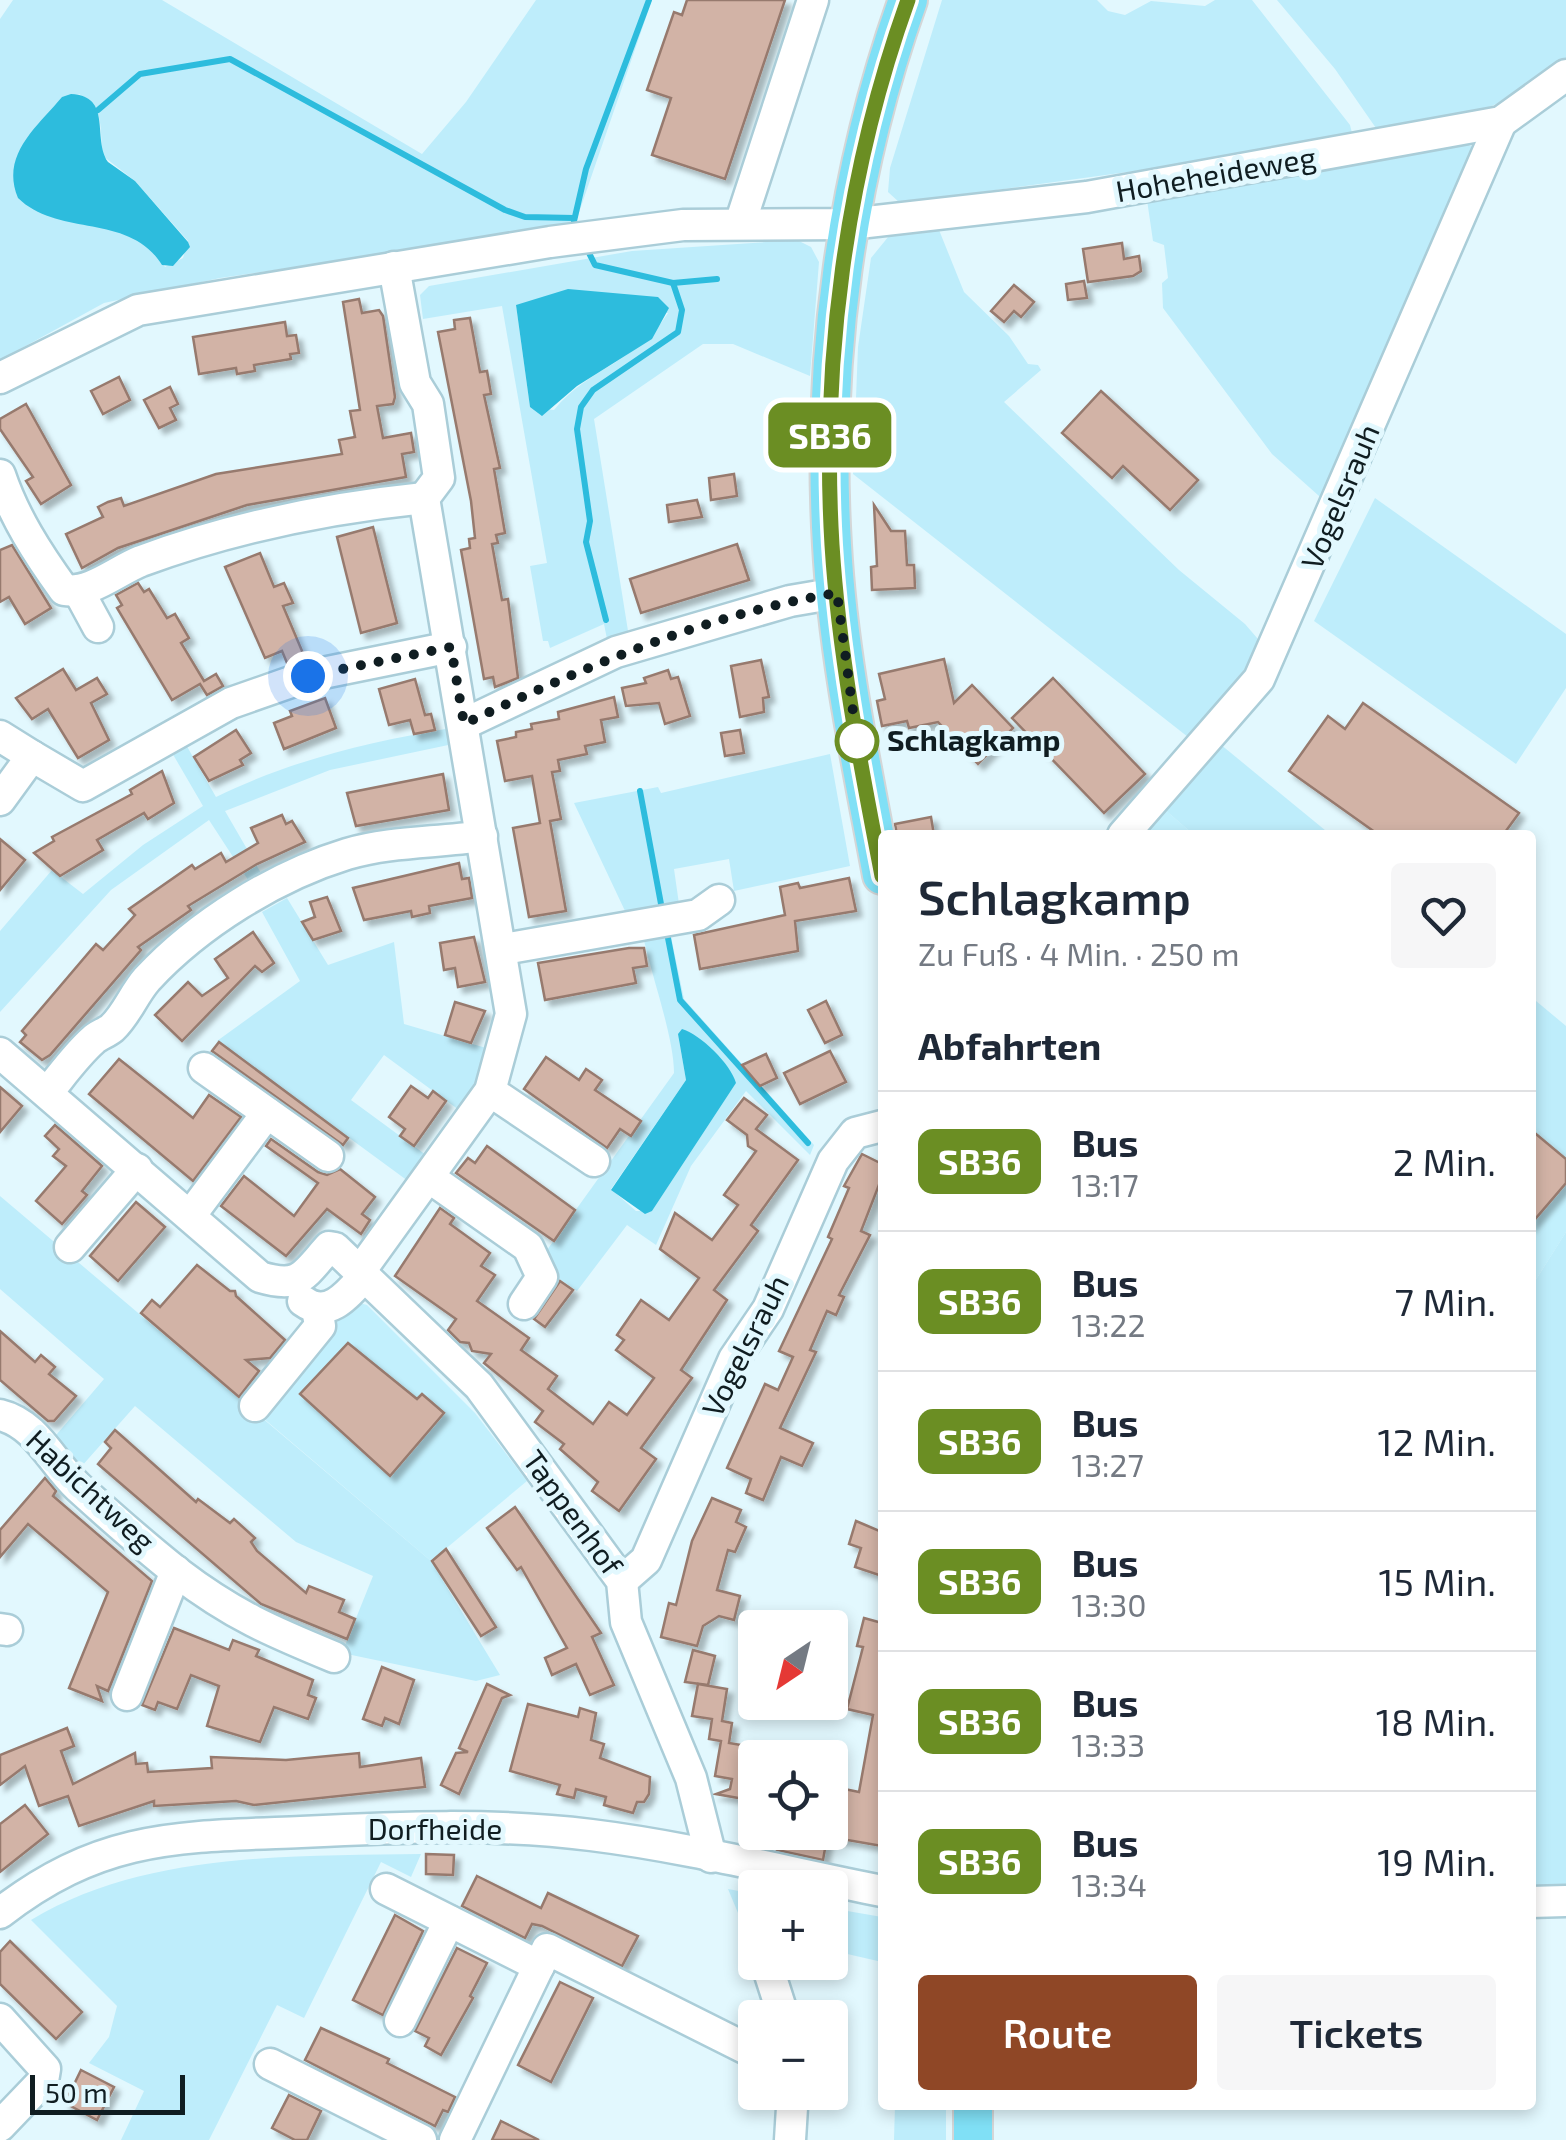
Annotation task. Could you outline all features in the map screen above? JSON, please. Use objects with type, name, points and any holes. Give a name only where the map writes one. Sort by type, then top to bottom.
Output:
[{"type":"main road","points":[[878,854],[857,740],[837,593],[830,415],[850,224],[878,83],[908,0]]},
{"type":"main road","points":[[973,2110],[973,2140]]},
{"type":"street","points":[[740,224],[813,0]]},
{"type":"street","name":"Hoheheideweg","points":[[850,224],[1087,197],[1501,122],[1566,76]]},
{"type":"street","name":"Vogelsrauh","points":[[1127,830],[1259,679],[1501,122]]},
{"type":"street","points":[[0,378],[130,312],[394,267],[684,225],[850,224]]},
{"type":"street","points":[[0,475],[10,506],[46,565],[64,590],[78,592],[136,563],[223,534],[353,506],[424,498],[439,478],[428,404],[415,384],[394,267]]},
{"type":"street","points":[[317,1308],[341,1301],[490,1090],[511,1014],[504,949],[424,498]]},
{"type":"street","points":[[78,592],[98,626]]},
{"type":"street","points":[[464,724],[616,652],[790,600],[837,593]]},
{"type":"street","points":[[0,736],[83,786],[231,703],[308,676],[451,647]]},
{"type":"street","points":[[0,800],[32,756]]},
{"type":"street","points":[[48,1092],[94,1038],[118,1021],[149,977],[204,929],[269,889],[346,854],[404,840],[418,846],[482,836]]},
{"type":"street","points":[[504,949],[698,915],[719,900]]},
{"type":"street","points":[[0,1053],[260,1278],[286,1285],[317,1308],[320,1326],[255,1406]]},
{"type":"street","points":[[204,1068],[328,1156]]},
{"type":"street","points":[[490,1090],[594,1161]]},
{"type":"street","points":[[190,1216],[267,1113]]},
{"type":"street","name":"Vogelsrauh","points":[[622,1581],[646,1560],[734,1359],[768,1308],[834,1161],[855,1133],[878,1127]]},
{"type":"street","points":[[70,1248],[137,1170]]},
{"type":"street","points":[[430,1178],[528,1247],[542,1277],[524,1304]]},
{"type":"street","name":"Tappenhof","points":[[286,1285],[298,1280],[328,1247],[363,1273],[479,1386],[622,1581],[626,1622],[692,1778],[693,1798],[711,1857]]},
{"type":"street","name":"Habichtweg","points":[[0,1416],[13,1418],[48,1448],[74,1483],[176,1571],[242,1620],[334,1657]]},
{"type":"street","name":"Habichtweg","points":[[127,1695],[176,1571]]},
{"type":"street","name":"Dorfheide","points":[[0,1913],[41,1881],[78,1862],[178,1837],[428,1825],[590,1834],[878,1890]]},
{"type":"street","points":[[386,1890],[539,1966]]},
{"type":"street","points":[[1536,1902],[1566,1900]]},
{"type":"street","points":[[400,2021],[448,1921]]},
{"type":"street","points":[[455,2140],[547,1949],[738,2044]]},
{"type":"street","points":[[0,2019],[45,2069],[43,2080],[0,2126]]},
{"type":"street","points":[[270,2064],[421,2140]]},
{"type":"street","points":[[790,2140],[792,2110]]},
{"type":"shaded area","points":[[13,0],[162,0],[422,154],[466,102],[536,0],[652,0],[574,227],[220,278],[104,303],[0,360],[0,19]],"holes":[[[79,94],[88,100],[100,120],[103,156],[135,181],[188,241],[183,258],[165,267],[154,249],[134,236],[31,207],[62,97]]]},
{"type":"shaded area","points":[[942,0],[1097,0],[1108,11],[1125,15],[1151,1],[1205,6],[1215,0],[1252,0],[1350,125],[1354,141],[900,203],[888,192],[890,168]]},
{"type":"shaded area","points":[[1277,0],[1566,0],[1566,58],[1496,104],[1456,121],[1378,131],[1335,69]]},
{"type":"shaded area","points":[[1465,143],[1474,148],[1328,504],[1272,454],[1163,308],[1162,283],[1168,278],[1164,245],[1153,241],[1147,200]]},
{"type":"shaded area","points":[[937,225],[964,292],[1009,336],[1028,364],[1038,365],[1041,370],[1004,402],[1179,570],[1245,624],[1264,646],[1188,737],[853,474],[858,347],[871,258],[893,231]]},
{"type":"shaded area","points":[[797,240],[811,247],[819,262],[810,376],[733,344],[703,344],[594,419],[629,637],[608,644],[604,624],[550,648],[548,641],[543,641],[530,566],[547,563],[502,306],[423,319],[420,295],[429,286],[632,251]],"holes":[[[516,305],[668,313],[642,343],[582,384],[554,410],[530,407]]]},
{"type":"shaded area","points":[[1375,498],[1566,634],[1566,688],[1516,764],[1314,621]]},
{"type":"shaded area","points":[[451,728],[453,744],[330,770],[225,811],[265,880],[252,886],[209,820],[111,890],[0,1012],[0,931],[52,870],[83,894],[143,845],[203,806],[171,751],[185,743],[216,797],[331,754]]},
{"type":"shaded area","points":[[1220,744],[1325,830],[1188,830],[1164,809]]},
{"type":"shaded area","points":[[830,754],[850,866],[734,891],[729,859],[674,869],[679,904],[626,913],[574,803],[658,787],[661,793]]},
{"type":"shaded area","points":[[1164,809],[1188,830],[1145,830]]},
{"type":"shaded area","points":[[287,898],[328,965],[394,942],[404,1024],[493,1050],[459,1110],[384,1055],[351,1100],[426,1155],[408,1181],[217,1041],[300,981],[262,912]]},
{"type":"shaded area","points":[[669,927],[684,999],[814,1145],[810,1155],[746,1091],[691,1166],[656,1245],[627,1225],[577,1291],[555,1276],[542,1257],[674,1073],[670,1041],[642,931]],"holes":[[[679,1040],[736,1083],[652,1211],[636,1211],[611,1189],[686,1080]]]},
{"type":"shaded area","points":[[1536,1001],[1566,1026],[1566,1156],[1536,1130]]},
{"type":"shaded area","points":[[1536,1130],[1566,1156],[1566,1232],[1536,1280]]},
{"type":"shaded area","points":[[0,1196],[431,1561],[500,1675],[476,1681],[342,1653],[373,1576],[296,1542],[135,1406],[81,1467],[51,1441],[104,1379],[0,1289]]},
{"type":"shaded area","points":[[1566,1232],[1566,1891],[1536,1891],[1536,1280]]},
{"type":"shaded area","points":[[356,1302],[367,1305],[475,1413],[527,1481],[431,1561],[256,1412],[332,1320]]},
{"type":"shaded area","points":[[421,1854],[411,1877],[381,1862],[304,2018],[277,2005],[209,2140],[121,2140],[144,2091],[89,2063],[109,2037],[117,2006],[31,1920],[121,1881],[170,1870],[271,1858]]},
{"type":"shaded area","points":[[728,1889],[738,1891],[738,1913]]},
{"type":"shaded area","points":[[848,1911],[878,1916],[878,1961],[848,1954]]},
{"type":"shaded area","points":[[895,2110],[946,2110],[946,2140],[894,2140]]},
{"type":"water","points":[[62,97],[84,97],[97,110],[108,162],[135,181],[188,242],[190,247],[173,266],[162,265],[131,238],[53,218],[18,198],[14,183],[17,155],[42,119]]},
{"type":"water","points":[[568,289],[658,297],[669,308],[652,339],[577,386],[542,416],[530,407],[516,305]]},
{"type":"water","points":[[682,1029],[714,1051],[736,1083],[652,1211],[645,1214],[611,1190],[686,1080],[678,1034]]},
{"type":"building","points":[[687,0],[785,0],[725,179],[652,155],[671,98],[647,90],[674,12],[682,15]]},
{"type":"building","points":[[1122,243],[1124,259],[1139,256],[1141,271],[1133,276],[1088,282],[1083,249]]},
{"type":"building","points":[[1084,281],[1087,298],[1068,300],[1066,284]]},
{"type":"building","points":[[1014,285],[1034,302],[1021,317],[1014,311],[1004,322],[991,311]]},
{"type":"building","points":[[359,299],[362,313],[379,310],[383,316],[395,397],[393,404],[377,406],[383,438],[411,433],[414,452],[402,454],[406,477],[247,505],[118,548],[82,568],[66,534],[103,517],[98,507],[108,502],[121,498],[124,506],[216,474],[342,454],[339,440],[355,437],[350,411],[360,410],[343,302]]},
{"type":"building","points":[[470,318],[480,372],[487,371],[491,394],[484,395],[500,468],[494,469],[505,533],[496,535],[498,543],[492,544],[502,600],[508,599],[518,678],[495,687],[493,677],[484,679],[461,550],[470,548],[469,539],[475,538],[438,332],[455,329],[454,320]]},
{"type":"building","points":[[285,322],[287,336],[296,335],[299,353],[290,354],[291,359],[254,365],[255,371],[237,374],[236,368],[199,374],[193,337]]},
{"type":"building","points":[[119,377],[130,400],[103,414],[91,391]]},
{"type":"building","points":[[170,387],[178,404],[170,408],[176,420],[159,428],[144,400]]},
{"type":"building","points":[[1101,391],[1198,480],[1170,510],[1123,466],[1112,478],[1062,433]]},
{"type":"building","points":[[26,404],[71,485],[41,504],[26,481],[33,477],[0,429],[0,419]]},
{"type":"building","points":[[734,474],[737,496],[711,500],[709,478]]},
{"type":"building","points":[[697,500],[702,517],[669,522],[667,505]]},
{"type":"building","points":[[874,505],[891,531],[905,531],[907,565],[914,565],[915,588],[872,590],[871,567],[877,566]]},
{"type":"building","points":[[373,527],[397,623],[361,633],[337,537]]},
{"type":"building","points":[[737,544],[749,580],[641,613],[630,579]]},
{"type":"building","points":[[12,545],[51,608],[25,624],[9,597],[0,602],[0,550]]},
{"type":"building","points":[[260,553],[274,587],[284,583],[293,603],[283,606],[305,658],[287,663],[282,651],[265,658],[225,567]]},
{"type":"building","points":[[138,583],[144,592],[149,589],[167,618],[175,614],[189,638],[181,643],[204,681],[216,674],[223,686],[207,695],[200,684],[172,700],[117,608],[122,605],[116,595]]},
{"type":"building","points":[[944,659],[954,703],[972,685],[1013,728],[978,764],[938,722],[909,728],[907,721],[882,726],[877,701],[885,699],[879,674]]},
{"type":"building","points":[[761,660],[769,697],[763,698],[764,712],[740,717],[731,666]]},
{"type":"building","points":[[63,669],[76,690],[97,678],[107,694],[91,703],[109,740],[78,758],[48,709],[32,719],[16,698]]},
{"type":"building","points":[[668,670],[671,679],[678,677],[690,716],[665,724],[659,703],[626,706],[622,688],[646,683],[644,678]]},
{"type":"building","points":[[1053,678],[1145,774],[1104,813],[1012,718]]},
{"type":"building","points":[[415,679],[425,715],[431,714],[435,730],[414,734],[410,720],[389,725],[379,689]]},
{"type":"building","points":[[614,697],[618,717],[601,720],[605,742],[585,746],[587,754],[558,760],[560,771],[552,772],[561,819],[550,821],[566,911],[529,917],[513,828],[540,823],[532,776],[505,781],[497,741],[532,729],[531,724],[559,719],[558,712]]},
{"type":"building","points":[[325,698],[336,728],[284,749],[274,723],[292,716],[290,711]]},
{"type":"building","points":[[1363,703],[1519,813],[1507,830],[1372,830],[1289,771],[1328,716],[1345,729]]},
{"type":"building","points":[[236,730],[251,753],[240,760],[243,765],[209,781],[194,757]]},
{"type":"building","points":[[740,730],[744,753],[725,756],[721,733]]},
{"type":"building","points":[[162,771],[174,803],[148,819],[144,813],[97,840],[103,850],[60,876],[34,853],[54,841],[52,837],[132,794],[130,790]]},
{"type":"building","points":[[443,774],[449,810],[356,826],[347,793]]},
{"type":"building","points":[[282,815],[286,824],[292,821],[305,842],[257,864],[188,906],[191,910],[138,947],[141,950],[50,1055],[42,1060],[20,1042],[26,1035],[22,1031],[96,944],[103,950],[135,915],[129,909],[192,865],[195,869],[221,853],[226,862],[258,843],[251,828]]},
{"type":"building","points":[[931,817],[933,830],[896,830],[895,824]]},
{"type":"building","points":[[0,839],[25,860],[0,890]]},
{"type":"building","points":[[459,863],[462,879],[469,878],[472,898],[429,906],[430,913],[412,917],[411,911],[364,920],[353,888]]},
{"type":"building","points":[[849,878],[856,911],[795,921],[798,951],[700,969],[694,935],[785,915],[780,887],[798,883],[800,888]]},
{"type":"building","points":[[327,897],[341,931],[313,940],[302,922],[315,917],[310,902]]},
{"type":"building","points":[[253,932],[274,963],[262,972],[255,966],[182,1041],[155,1015],[188,982],[202,996],[228,978],[215,959]]},
{"type":"building","points":[[474,937],[485,982],[458,987],[455,968],[444,970],[440,943]]},
{"type":"building","points":[[644,948],[647,966],[633,968],[636,983],[545,1000],[538,963]]},
{"type":"building","points":[[826,1001],[842,1035],[825,1043],[808,1010]]},
{"type":"building","points":[[455,1002],[485,1011],[471,1043],[445,1035]]},
{"type":"building","points":[[219,1042],[348,1138],[343,1145],[212,1051]]},
{"type":"building","points":[[830,1051],[846,1082],[800,1104],[784,1073]]},
{"type":"building","points":[[766,1054],[777,1078],[760,1086],[742,1065]]},
{"type":"building","points":[[546,1057],[579,1080],[586,1069],[602,1080],[595,1090],[641,1121],[631,1136],[620,1129],[607,1148],[524,1089]]},
{"type":"building","points":[[119,1059],[193,1118],[209,1095],[241,1117],[193,1181],[89,1094]]},
{"type":"building","points":[[411,1086],[428,1098],[433,1091],[446,1101],[414,1146],[400,1136],[405,1129],[389,1117]]},
{"type":"building","points":[[0,1087],[22,1106],[0,1132]]},
{"type":"building","points":[[744,1098],[767,1115],[756,1129],[798,1160],[751,1225],[758,1231],[714,1290],[727,1300],[681,1370],[692,1378],[641,1448],[656,1459],[619,1511],[592,1491],[598,1482],[560,1449],[564,1444],[535,1422],[543,1411],[484,1363],[491,1354],[472,1351],[469,1343],[460,1342],[448,1330],[456,1319],[395,1276],[440,1208],[454,1218],[450,1224],[490,1253],[481,1266],[495,1275],[477,1301],[529,1338],[521,1350],[557,1376],[548,1389],[593,1424],[609,1402],[627,1415],[654,1378],[616,1350],[624,1340],[617,1335],[641,1300],[669,1320],[699,1278],[660,1249],[675,1213],[712,1240],[738,1205],[724,1195],[756,1151],[748,1146],[747,1135],[727,1120]]},
{"type":"building","points":[[55,1125],[102,1166],[82,1191],[87,1195],[62,1224],[36,1201],[66,1166],[53,1156],[59,1149],[45,1136]]},
{"type":"building","points":[[1536,1134],[1566,1159],[1566,1183],[1536,1218]]},
{"type":"building","points":[[271,1139],[318,1172],[327,1175],[340,1169],[375,1197],[362,1214],[370,1220],[361,1234],[327,1209],[286,1256],[221,1206],[244,1176],[294,1216],[318,1183],[266,1146]]},
{"type":"building","points":[[487,1146],[575,1210],[554,1241],[456,1173],[468,1158],[475,1163]]},
{"type":"building","points":[[862,1154],[878,1162],[878,1187],[861,1231],[870,1235],[839,1295],[844,1297],[836,1315],[827,1311],[810,1350],[816,1352],[780,1428],[813,1443],[802,1466],[781,1457],[763,1500],[746,1493],[751,1479],[727,1468],[765,1384],[778,1390],[793,1357],[779,1351],[832,1239],[828,1237],[849,1188],[844,1186]]},
{"type":"building","points":[[136,1202],[165,1227],[118,1281],[90,1256]]},
{"type":"building","points":[[197,1265],[235,1291],[285,1340],[270,1358],[246,1360],[259,1371],[239,1397],[141,1313],[152,1300],[160,1307]]},
{"type":"building","points":[[560,1281],[573,1290],[545,1327],[534,1319]]},
{"type":"building","points":[[0,1331],[35,1362],[41,1355],[55,1367],[49,1374],[76,1396],[54,1421],[48,1421],[0,1380]]},
{"type":"building","points":[[348,1343],[417,1399],[422,1394],[444,1413],[390,1476],[300,1394]]},
{"type":"building","points":[[115,1430],[196,1502],[198,1499],[230,1523],[234,1519],[255,1538],[251,1542],[257,1551],[306,1593],[309,1586],[344,1600],[339,1612],[355,1619],[347,1639],[261,1604],[98,1464],[111,1448],[105,1442]]},
{"type":"building","points":[[45,1478],[56,1491],[53,1496],[152,1581],[108,1691],[97,1686],[102,1701],[69,1688],[108,1592],[28,1524],[0,1557],[0,1530]]},
{"type":"building","points":[[712,1498],[741,1510],[736,1522],[746,1527],[735,1552],[728,1550],[717,1590],[740,1596],[734,1620],[719,1616],[703,1626],[697,1646],[661,1637],[669,1603],[676,1605],[692,1541]]},
{"type":"building","points":[[515,1507],[601,1633],[592,1637],[614,1685],[590,1695],[576,1664],[552,1675],[545,1658],[567,1648],[521,1567],[517,1570],[487,1528]]},
{"type":"building","points":[[856,1521],[878,1530],[878,1575],[855,1567],[861,1548],[849,1544]]},
{"type":"building","points":[[446,1549],[496,1627],[481,1636],[432,1561]]},
{"type":"building","points":[[864,1618],[878,1622],[878,1845],[848,1840],[848,1790],[859,1792],[873,1715],[848,1709],[863,1647],[857,1646]]},
{"type":"building","points":[[174,1628],[229,1650],[233,1640],[259,1650],[256,1656],[313,1680],[308,1695],[316,1698],[308,1719],[274,1707],[260,1742],[207,1726],[219,1686],[191,1675],[177,1709],[158,1702],[155,1710],[142,1705]]},
{"type":"building","points":[[693,1650],[715,1656],[708,1685],[685,1682]]},
{"type":"building","points":[[382,1667],[414,1680],[399,1724],[385,1718],[382,1726],[363,1719]]},
{"type":"building","points":[[487,1684],[510,1695],[502,1698],[459,1794],[441,1785],[456,1753],[468,1752],[459,1748]]},
{"type":"building","points":[[698,1684],[727,1689],[722,1721],[732,1723],[729,1743],[738,1744],[738,1798],[716,1794],[730,1789],[732,1779],[715,1776],[721,1741],[709,1739],[712,1719],[692,1716]]},
{"type":"building","points":[[528,1704],[578,1717],[580,1708],[596,1713],[591,1740],[604,1744],[600,1758],[650,1777],[644,1802],[637,1802],[633,1813],[604,1805],[606,1797],[576,1789],[574,1798],[557,1794],[560,1785],[510,1771]]},
{"type":"building","points":[[67,1728],[74,1746],[61,1751],[73,1784],[135,1753],[136,1764],[147,1763],[148,1772],[212,1768],[211,1757],[286,1760],[359,1753],[360,1767],[421,1758],[425,1787],[254,1805],[236,1801],[154,1806],[154,1801],[79,1826],[68,1796],[39,1806],[25,1766],[0,1785],[0,1755]]},
{"type":"building","points":[[25,1805],[48,1834],[0,1872],[0,1824]]},
{"type":"building","points":[[777,1850],[825,1850],[823,1860]]},
{"type":"building","points":[[426,1854],[454,1855],[453,1875],[426,1874]]},
{"type":"building","points":[[477,1876],[541,1908],[548,1893],[638,1936],[622,1966],[542,1926],[532,1924],[525,1938],[462,1906]]},
{"type":"building","points":[[395,1915],[423,1931],[383,2015],[353,2000]]},
{"type":"building","points":[[10,1941],[82,2012],[56,2039],[0,1984],[0,1952]]},
{"type":"building","points":[[457,1948],[487,1963],[470,1996],[473,1998],[441,2055],[425,2046],[429,2038],[415,2031]]},
{"type":"building","points":[[560,1982],[593,1998],[551,2082],[518,2065]]},
{"type":"building","points":[[321,2028],[389,2059],[387,2063],[455,2097],[448,2112],[443,2110],[435,2126],[305,2060]]},
{"type":"building","points":[[81,2070],[114,2087],[97,2120],[65,2103]]},
{"type":"building","points":[[289,2095],[321,2111],[307,2140],[295,2140],[272,2128]]},
{"type":"building","points":[[501,2121],[539,2140],[492,2140]]},
{"type":"waterway","points":[[574,221],[586,169],[649,0]]},
{"type":"waterway","points":[[98,110],[140,74],[230,59],[505,210],[525,217],[574,218]]},
{"type":"waterway","points":[[585,245],[595,265],[673,283],[717,279]]},
{"type":"waterway","points":[[606,620],[586,542],[590,521],[577,429],[581,407],[593,390],[678,332],[682,310],[673,283]]},
{"type":"waterway","points":[[640,791],[661,904]]},
{"type":"waterway","points":[[667,933],[680,1000],[808,1143]]},
{"type":"bus line","name":"SB36","points":[[878,854],[857,740],[832,548],[830,415],[833,356],[850,224],[878,83],[908,0]]},
{"type":"place","name":"Schlagkamp","points":[[857,741]]},
{"type":"route","points":[[308,676],[451,647],[464,724],[616,652],[790,600],[837,593],[857,741]]}]
